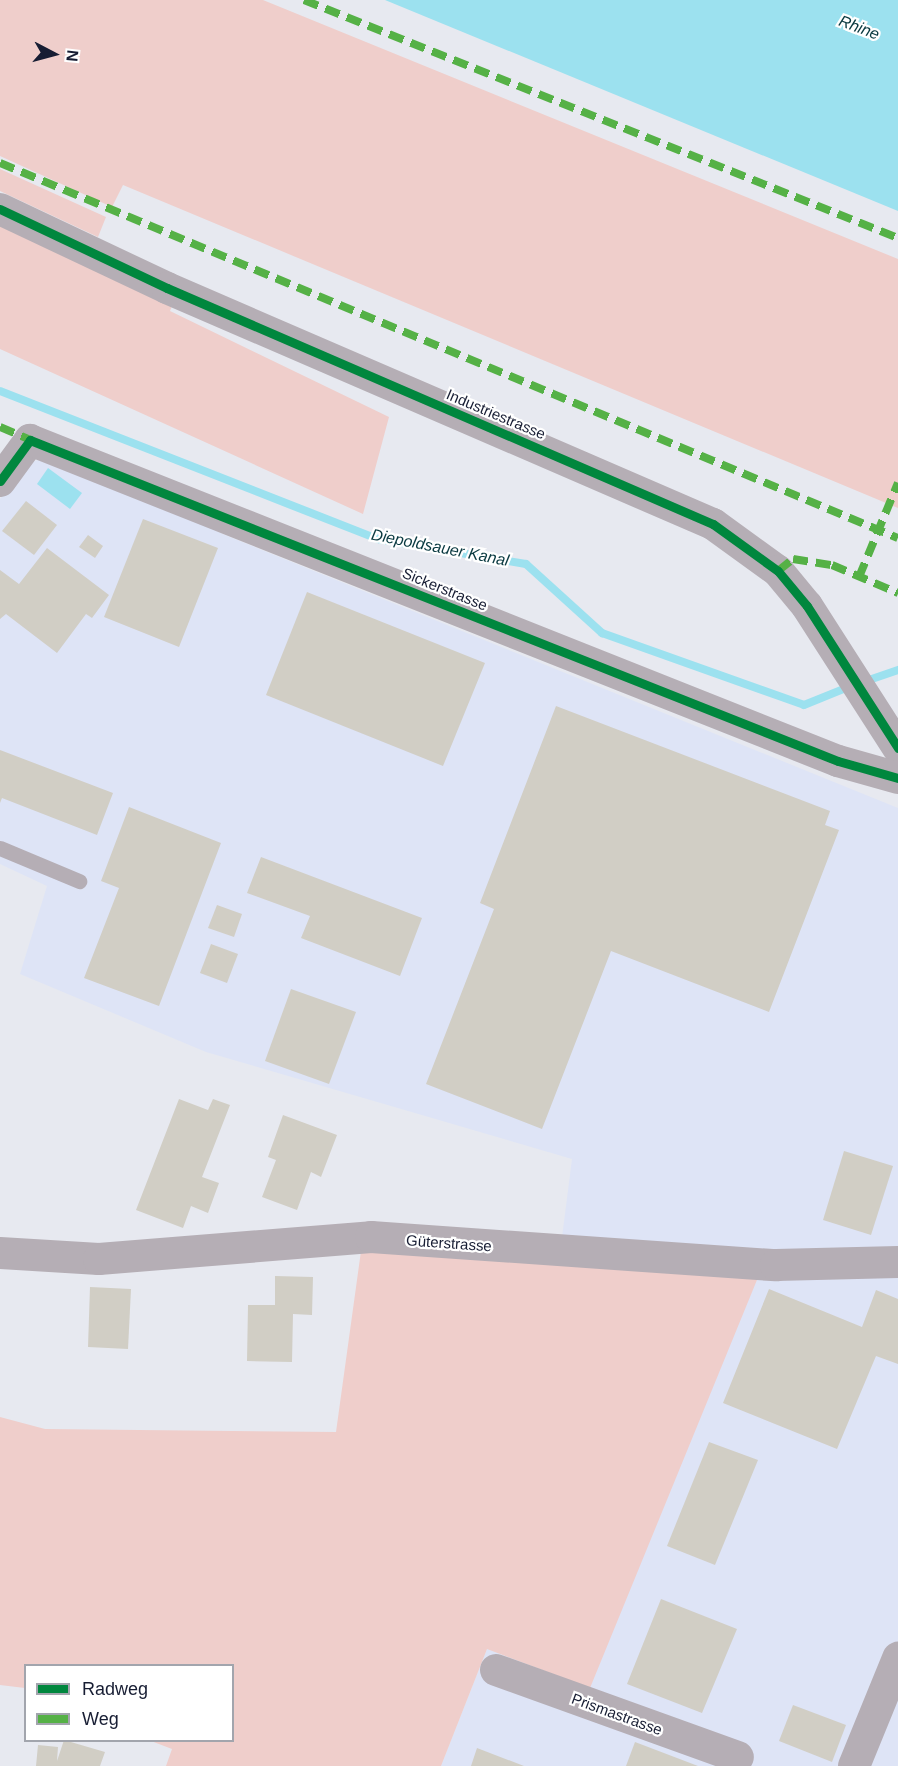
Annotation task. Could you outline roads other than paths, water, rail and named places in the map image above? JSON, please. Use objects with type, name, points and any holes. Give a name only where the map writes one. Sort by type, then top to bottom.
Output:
[{"type":"street","name":"Industriestrasse","points":[[0,209],[167,288],[713,524],[778,571],[842,662],[898,748]]},
{"type":"street","name":"Sickerstrasse","points":[[0,481],[30,440],[838,761],[898,778]]},
{"type":"street","name":"Güterstrasse","points":[[0,1253],[99,1259],[371,1237],[776,1265],[898,1262]]},
{"type":"street","points":[[855,1766],[898,1658]]},
{"type":"street","name":"Prismastrasse","points":[[496,1670],[744,1763]]},
{"type":"lane","points":[[0,848],[79,881]]},
{"type":"water","name":"Rhine","points":[[385,0],[898,0],[898,211]]},
{"type":"water","points":[[48,468],[82,493],[70,509],[37,484]]},
{"type":"waterway","name":"Diepoldsauer Kanal","points":[[0,391],[378,539],[526,564],[602,633],[804,705],[851,686]]},
{"type":"waterway","name":"Diepoldsauer Kanal","points":[[863,682],[898,670]]}]
